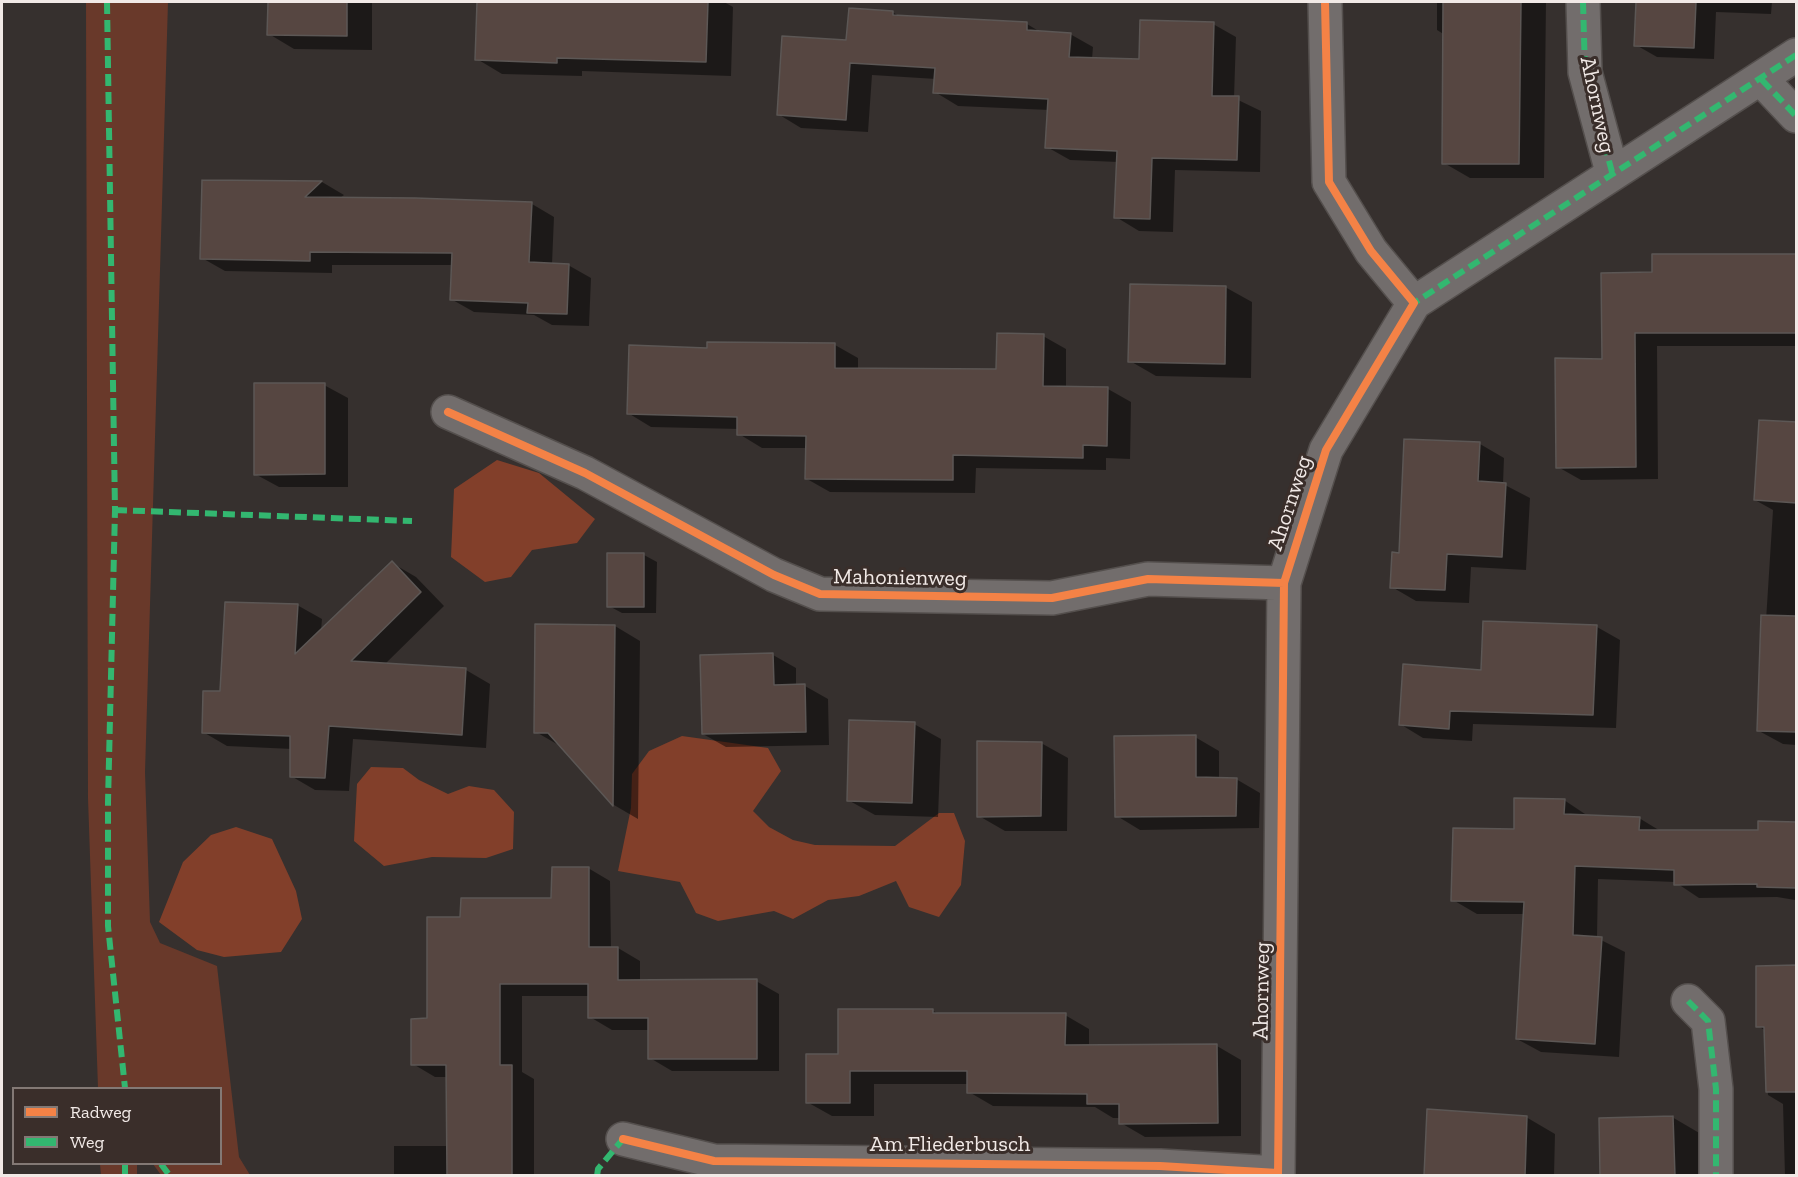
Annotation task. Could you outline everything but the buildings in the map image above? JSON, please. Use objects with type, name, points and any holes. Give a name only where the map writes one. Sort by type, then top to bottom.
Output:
[{"type":"street","points":[[1325,2],[1329,182],[1371,250],[1414,303],[1612,172],[1762,80],[1797,55]]},
{"type":"street","name":"Ahornweg","points":[[1583,2],[1585,72],[1612,172]]},
{"type":"street","points":[[1762,80],[1797,116]]},
{"type":"street","name":"Ahornweg","points":[[1278,1174],[1284,583],[1326,450],[1414,303]]},
{"type":"street","name":"Mahonienweg","points":[[448,412],[585,473],[774,574],[820,594],[1052,598],[1148,579],[1284,583]]},
{"type":"street","points":[[1688,1001],[1708,1021],[1716,1089],[1716,1176]]},
{"type":"street","name":"Am Fliederbusch","points":[[623,1139],[714,1161],[1149,1165],[1278,1174]]},
{"type":"shaded area","points":[[86,2],[168,2],[145,772],[150,922],[160,943],[217,966],[239,1157],[250,1175],[161,1175],[154,1165],[222,1165],[222,1087],[98,1087],[88,798]]},
{"type":"shaded area","points":[[497,460],[539,473],[595,519],[577,543],[532,550],[511,577],[485,582],[451,557],[454,489]]},
{"type":"shaded area","points":[[682,736],[768,748],[781,771],[753,811],[769,827],[793,840],[815,845],[895,846],[939,813],[954,813],[965,841],[961,885],[939,917],[909,907],[896,881],[859,896],[828,900],[793,919],[774,911],[718,921],[696,913],[680,882],[618,871],[631,808],[632,774],[649,751]]},
{"type":"shaded area","points":[[371,767],[403,768],[419,780],[448,794],[469,786],[494,790],[514,812],[513,849],[486,858],[432,857],[384,866],[354,841],[357,784]]},
{"type":"shaded area","points":[[236,827],[272,839],[296,891],[302,919],[281,952],[224,957],[197,950],[159,922],[183,862],[211,835]]},
{"type":"shaded area","points":[[100,1165],[137,1165],[137,1175],[101,1175]]},
{"type":"marked path","points":[[107,2],[115,510],[108,802],[108,926],[125,1087]]},
{"type":"marked path","points":[[1583,2],[1585,72],[1612,172]]},
{"type":"marked path","points":[[1410,298],[1414,303],[1796,55]]},
{"type":"marked path","points":[[1762,80],[1796,116]]},
{"type":"marked path","points":[[115,510],[412,521]]},
{"type":"marked path","points":[[1688,1001],[1708,1021],[1716,1089],[1716,1176]]},
{"type":"marked path","points":[[597,1176],[598,1169],[623,1139]]},
{"type":"marked path","points":[[125,1165],[125,1176]]},
{"type":"marked path","points":[[162,1165],[170,1176]]},
{"type":"cycle path","points":[[1278,1176],[1284,583],[1326,450],[1414,303],[1371,251],[1329,182],[1325,2]]},
{"type":"cycle path","points":[[448,412],[585,473],[774,575],[820,594],[1052,598],[1148,579],[1284,583]]},
{"type":"cycle path","points":[[623,1139],[714,1161],[1160,1166],[1278,1173]]}]
